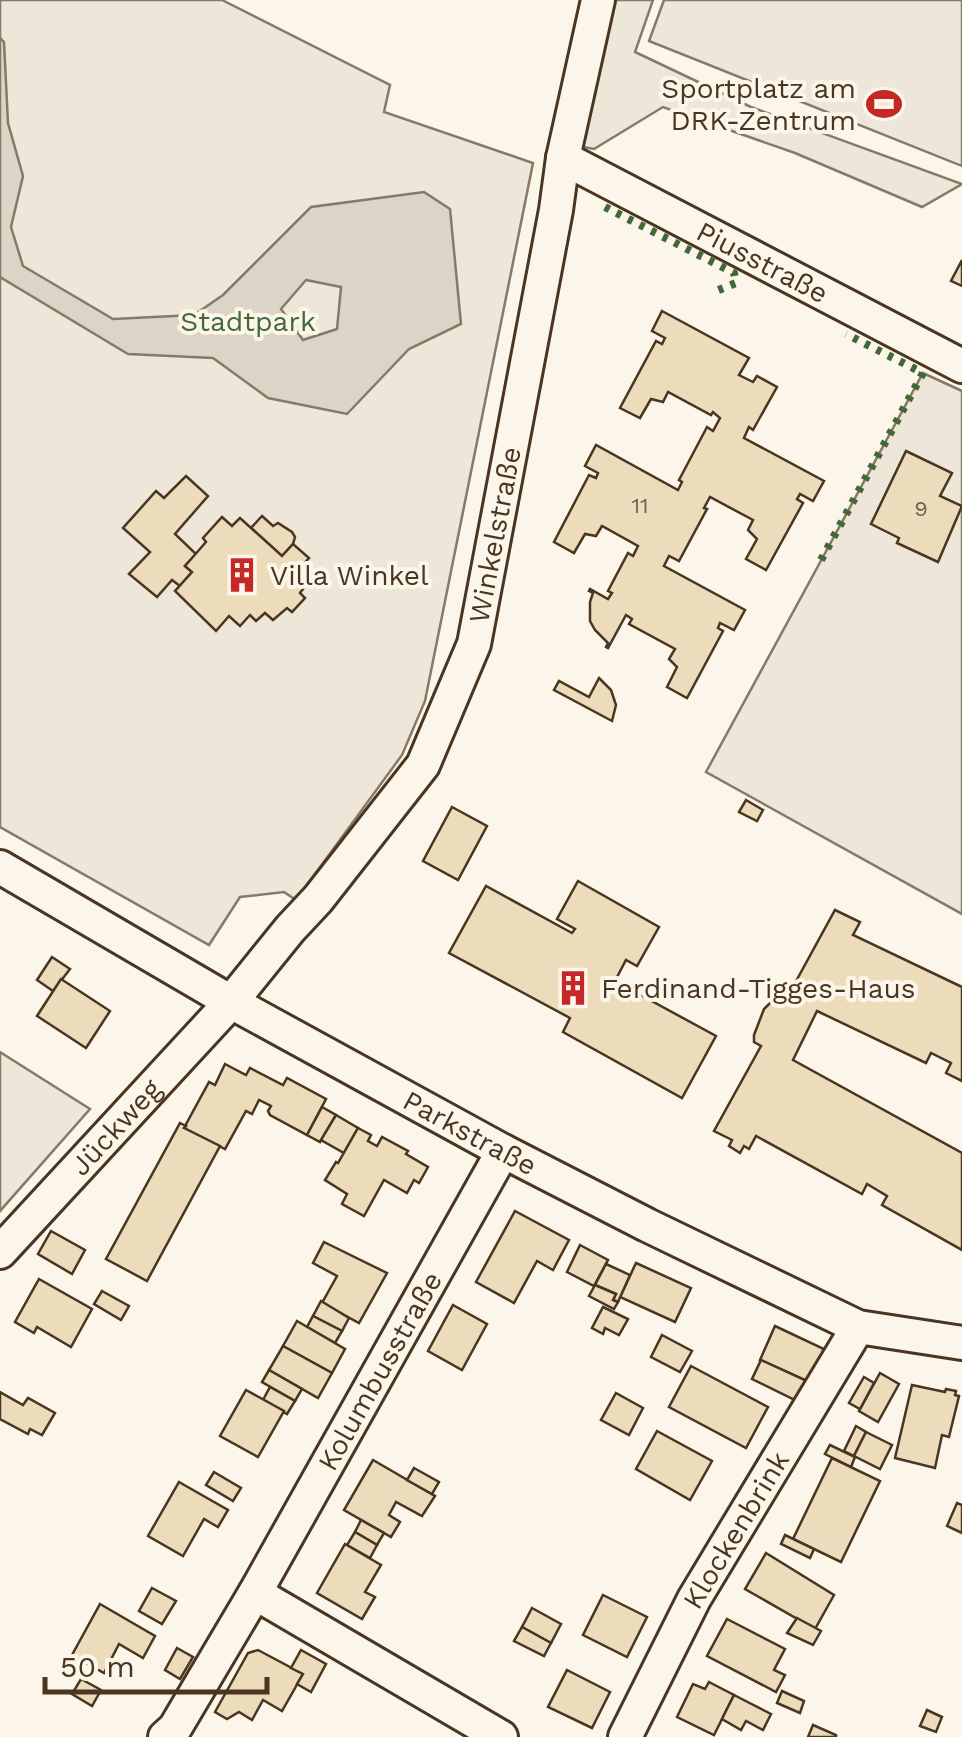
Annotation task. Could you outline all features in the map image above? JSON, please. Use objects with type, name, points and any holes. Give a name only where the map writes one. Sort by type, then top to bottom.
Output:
[{"type":"street","name":"Winkelstraße","points":[[231,1002],[423,765],[474,644],[556,210],[562,158],[598,0]]},
{"type":"street","name":"Piusstraße","points":[[562,158],[962,366]]},
{"type":"street","name":"Parkstraße","points":[[0,868],[231,1002],[647,1225],[858,1328],[962,1343]]},
{"type":"street","name":"Jückweg","points":[[0,1252],[231,1002]]},
{"type":"street","name":"Kolumbusstraße","points":[[165,1737],[175,1728],[255,1593],[503,1151]]},
{"type":"street","name":"Klockenbrink","points":[[625,1737],[694,1599],[858,1328]]},
{"type":"street","points":[[255,1593],[500,1737]]},
{"type":"green space","name":"Stadtpark","points":[[0,0],[222,0],[390,85],[384,112],[533,163],[425,701],[402,755],[296,900],[284,892],[240,897],[209,945],[0,827]]},
{"type":"green space","points":[[614,0],[653,0],[635,52],[751,107],[962,184],[922,207],[795,153],[663,107],[594,149],[577,146]]},
{"type":"green space","name":"Sportplatz am DRK-Zentrum","points":[[664,0],[962,0],[962,166],[649,41]]},
{"type":"green space","points":[[923,373],[962,391],[962,914],[706,772]]},
{"type":"green space","points":[[0,1052],[90,1109],[0,1211]]},
{"type":"shaded area","points":[[0,38],[4,42],[8,123],[23,176],[11,227],[23,266],[113,319],[194,315],[223,295],[311,207],[424,192],[450,209],[461,324],[409,349],[347,414],[268,398],[213,358],[128,354],[0,277]],"holes":[[[306,280],[341,287],[337,329],[303,340],[281,309]]]},
{"type":"building","points":[[962,260],[962,286],[951,281]]},
{"type":"building","points":[[662,311],[749,358],[739,375],[753,382],[757,376],[777,387],[753,430],[749,427],[744,438],[824,481],[813,501],[800,494],[797,499],[803,503],[766,570],[746,559],[757,539],[748,530],[753,520],[710,497],[679,561],[669,556],[664,566],[745,610],[734,630],[720,623],[718,628],[723,631],[687,698],[667,687],[677,667],[669,659],[675,649],[629,624],[632,619],[626,615],[608,648],[590,621],[590,589],[608,599],[612,593],[608,591],[628,553],[633,556],[638,546],[602,526],[596,536],[585,534],[574,553],[554,542],[589,475],[596,478],[598,473],[585,466],[596,445],[678,490],[682,482],[679,480],[707,427],[713,431],[720,418],[668,392],[663,402],[651,399],[640,418],[620,408],[656,341],[662,344],[665,338],[652,331]]},
{"type":"building","points":[[906,451],[952,473],[940,496],[962,506],[938,562],[897,543],[899,538],[871,524]]},
{"type":"building","points":[[186,476],[208,496],[175,534],[196,554],[185,566],[192,572],[180,586],[172,580],[157,597],[129,574],[150,552],[123,528],[156,491],[164,498]]},
{"type":"building","points":[[262,516],[295,537],[282,556],[251,528]]},
{"type":"building","name":"Villa Winkel","points":[[222,517],[232,526],[240,518],[282,556],[293,544],[309,558],[291,578],[303,589],[300,593],[305,598],[292,612],[287,608],[273,620],[265,613],[256,621],[250,615],[240,626],[229,616],[216,631],[175,591],[192,572],[185,566]]},
{"type":"building","points":[[599,678],[611,690],[616,705],[612,721],[554,690],[559,681],[589,697]]},
{"type":"building","points":[[746,800],[763,810],[757,821],[739,812]]},
{"type":"building","points":[[452,807],[487,826],[458,880],[423,861]]},
{"type":"building","name":"Ferdinand-Tigges-Haus","points":[[578,881],[659,927],[637,966],[626,960],[615,981],[716,1036],[682,1098],[563,1032],[570,1018],[449,953],[486,886],[572,933],[575,929],[557,919]]},
{"type":"building","points":[[835,910],[860,922],[853,935],[962,987],[962,1081],[946,1073],[951,1063],[931,1053],[926,1063],[817,1011],[793,1060],[962,1153],[962,1250],[882,1205],[887,1196],[867,1184],[862,1194],[756,1136],[749,1149],[744,1146],[740,1153],[729,1146],[732,1140],[714,1131],[761,1046],[754,1042],[754,1035],[764,1009],[782,991],[789,994]]},
{"type":"building","points":[[52,957],[70,969],[53,991],[37,980]]},
{"type":"building","points":[[61,979],[110,1011],[86,1048],[37,1016]]},
{"type":"building","points":[[225,1064],[246,1075],[250,1068],[283,1085],[287,1078],[326,1099],[307,1135],[270,1115],[271,1106],[259,1100],[252,1114],[246,1111],[225,1149],[184,1128],[209,1082],[215,1085]]},
{"type":"building","points":[[322,1107],[336,1115],[320,1142],[307,1135]]},
{"type":"building","points":[[336,1115],[358,1128],[344,1153],[321,1140]]},
{"type":"building","points":[[180,1123],[220,1146],[147,1281],[106,1259]]},
{"type":"building","points":[[358,1128],[371,1135],[368,1141],[377,1146],[382,1137],[428,1167],[419,1183],[414,1180],[407,1193],[384,1180],[364,1216],[342,1204],[347,1194],[325,1180]]},
{"type":"building","points":[[515,1211],[569,1240],[553,1270],[537,1261],[514,1303],[476,1282]]},
{"type":"building","points":[[51,1231],[85,1250],[72,1274],[38,1254]]},
{"type":"building","points":[[324,1242],[387,1273],[359,1323],[322,1303],[337,1276],[313,1263]]},
{"type":"building","points":[[580,1245],[608,1260],[594,1286],[567,1272]]},
{"type":"building","points":[[636,1263],[691,1288],[675,1322],[620,1297]]},
{"type":"building","points":[[606,1264],[630,1275],[618,1302],[613,1300],[616,1294],[595,1285]]},
{"type":"building","points":[[39,1279],[92,1309],[71,1347],[37,1327],[34,1333],[15,1322]]},
{"type":"building","points":[[595,1285],[616,1294],[613,1300],[618,1302],[614,1309],[589,1296]]},
{"type":"building","points":[[102,1291],[129,1306],[121,1320],[94,1304]]},
{"type":"building","points":[[321,1301],[349,1318],[342,1331],[313,1316]]},
{"type":"building","points":[[453,1305],[487,1324],[462,1370],[428,1351]]},
{"type":"building","points":[[603,1307],[628,1319],[619,1335],[605,1328],[603,1334],[592,1328]]},
{"type":"building","points":[[313,1316],[342,1331],[335,1343],[307,1327]]},
{"type":"building","points":[[297,1321],[345,1349],[332,1373],[283,1346]]},
{"type":"building","points":[[775,1326],[824,1349],[809,1382],[760,1360]]},
{"type":"building","points":[[662,1335],[692,1351],[680,1372],[651,1357]]},
{"type":"building","points":[[283,1346],[332,1373],[318,1398],[269,1370]]},
{"type":"building","points":[[761,1360],[807,1381],[797,1401],[752,1379]]},
{"type":"building","points":[[691,1366],[768,1407],[746,1448],[669,1407]]},
{"type":"building","points":[[269,1370],[302,1389],[295,1401],[262,1382]]},
{"type":"building","points":[[880,1373],[899,1384],[878,1422],[859,1411]]},
{"type":"building","points":[[864,1377],[874,1383],[860,1409],[849,1403]]},
{"type":"building","points":[[912,1385],[956,1391],[959,1396],[949,1437],[942,1435],[935,1468],[895,1458]]},
{"type":"building","points":[[270,1387],[295,1401],[287,1414],[263,1400]]},
{"type":"building","points":[[246,1390],[284,1411],[258,1457],[220,1436]]},
{"type":"building","points":[[0,1392],[23,1405],[28,1398],[55,1413],[42,1435],[30,1429],[28,1434],[0,1419]]},
{"type":"building","points":[[616,1393],[643,1408],[629,1435],[601,1420]]},
{"type":"building","points":[[856,1426],[866,1432],[854,1456],[844,1451]]},
{"type":"building","points":[[657,1431],[712,1461],[690,1500],[636,1469]]},
{"type":"building","points":[[866,1432],[892,1445],[880,1469],[854,1456]]},
{"type":"building","points":[[830,1445],[855,1457],[851,1467],[825,1454]]},
{"type":"building","points":[[832,1458],[880,1481],[841,1562],[793,1539]]},
{"type":"building","points":[[373,1460],[435,1496],[422,1516],[396,1502],[389,1515],[400,1522],[391,1537],[344,1510]]},
{"type":"building","points":[[414,1468],[439,1482],[432,1494],[407,1480]]},
{"type":"building","points":[[214,1472],[241,1488],[233,1501],[206,1485]]},
{"type":"building","points":[[179,1482],[228,1510],[218,1527],[204,1519],[183,1556],[148,1536]]},
{"type":"building","points":[[957,1503],[962,1505],[962,1533],[947,1526]]},
{"type":"building","points":[[361,1520],[384,1533],[377,1545],[355,1532]]},
{"type":"building","points":[[355,1532],[377,1545],[370,1558],[347,1545]]},
{"type":"building","points":[[785,1535],[814,1549],[810,1558],[781,1544]]},
{"type":"building","points":[[345,1544],[381,1565],[365,1592],[375,1597],[362,1619],[317,1593]]},
{"type":"building","points":[[766,1553],[834,1595],[815,1629],[745,1589]]},
{"type":"building","points":[[152,1588],[176,1601],[162,1624],[139,1611]]},
{"type":"building","points":[[603,1595],[647,1617],[627,1657],[583,1635]]},
{"type":"building","points":[[100,1604],[155,1636],[143,1658],[119,1644],[104,1673],[72,1655]]},
{"type":"building","points":[[532,1608],[561,1624],[551,1643],[522,1627]]},
{"type":"building","points":[[797,1618],[821,1631],[813,1645],[787,1633]]},
{"type":"building","points":[[727,1619],[785,1649],[774,1670],[785,1675],[776,1692],[707,1656]]},
{"type":"building","points":[[522,1627],[551,1643],[544,1656],[514,1641]]},
{"type":"building","points":[[177,1648],[193,1657],[180,1679],[165,1670]]},
{"type":"building","points":[[258,1650],[303,1674],[282,1711],[263,1700],[252,1720],[239,1712],[227,1719],[215,1712],[248,1653]]},
{"type":"building","points":[[301,1650],[326,1664],[311,1692],[297,1684],[303,1674],[291,1668]]},
{"type":"building","points":[[567,1670],[610,1692],[592,1728],[548,1707]]},
{"type":"building","points":[[81,1679],[101,1690],[92,1706],[72,1694]]},
{"type":"building","points":[[709,1682],[734,1695],[714,1735],[677,1717],[693,1684],[705,1689]]},
{"type":"building","points":[[782,1691],[804,1701],[800,1713],[777,1703]]},
{"type":"building","points":[[734,1695],[771,1714],[763,1730],[746,1721],[741,1730],[722,1719]]},
{"type":"building","points":[[927,1710],[942,1717],[936,1732],[920,1726]]},
{"type":"building","points":[[813,1725],[836,1735],[836,1737],[808,1737]]},
{"type":"hedge","points":[[605,207],[734,273],[736,283],[716,291]]},
{"type":"hedge","points":[[821,560],[923,373],[846,334]]},
{"type":"place","name":"Sportplatz am DRK-Zentrum","points":[[884,104]]},
{"type":"place","name":"Villa Winkel","points":[[242,575]]},
{"type":"place","name":"Ferdinand-Tigges-Haus","points":[[573,988]]}]
